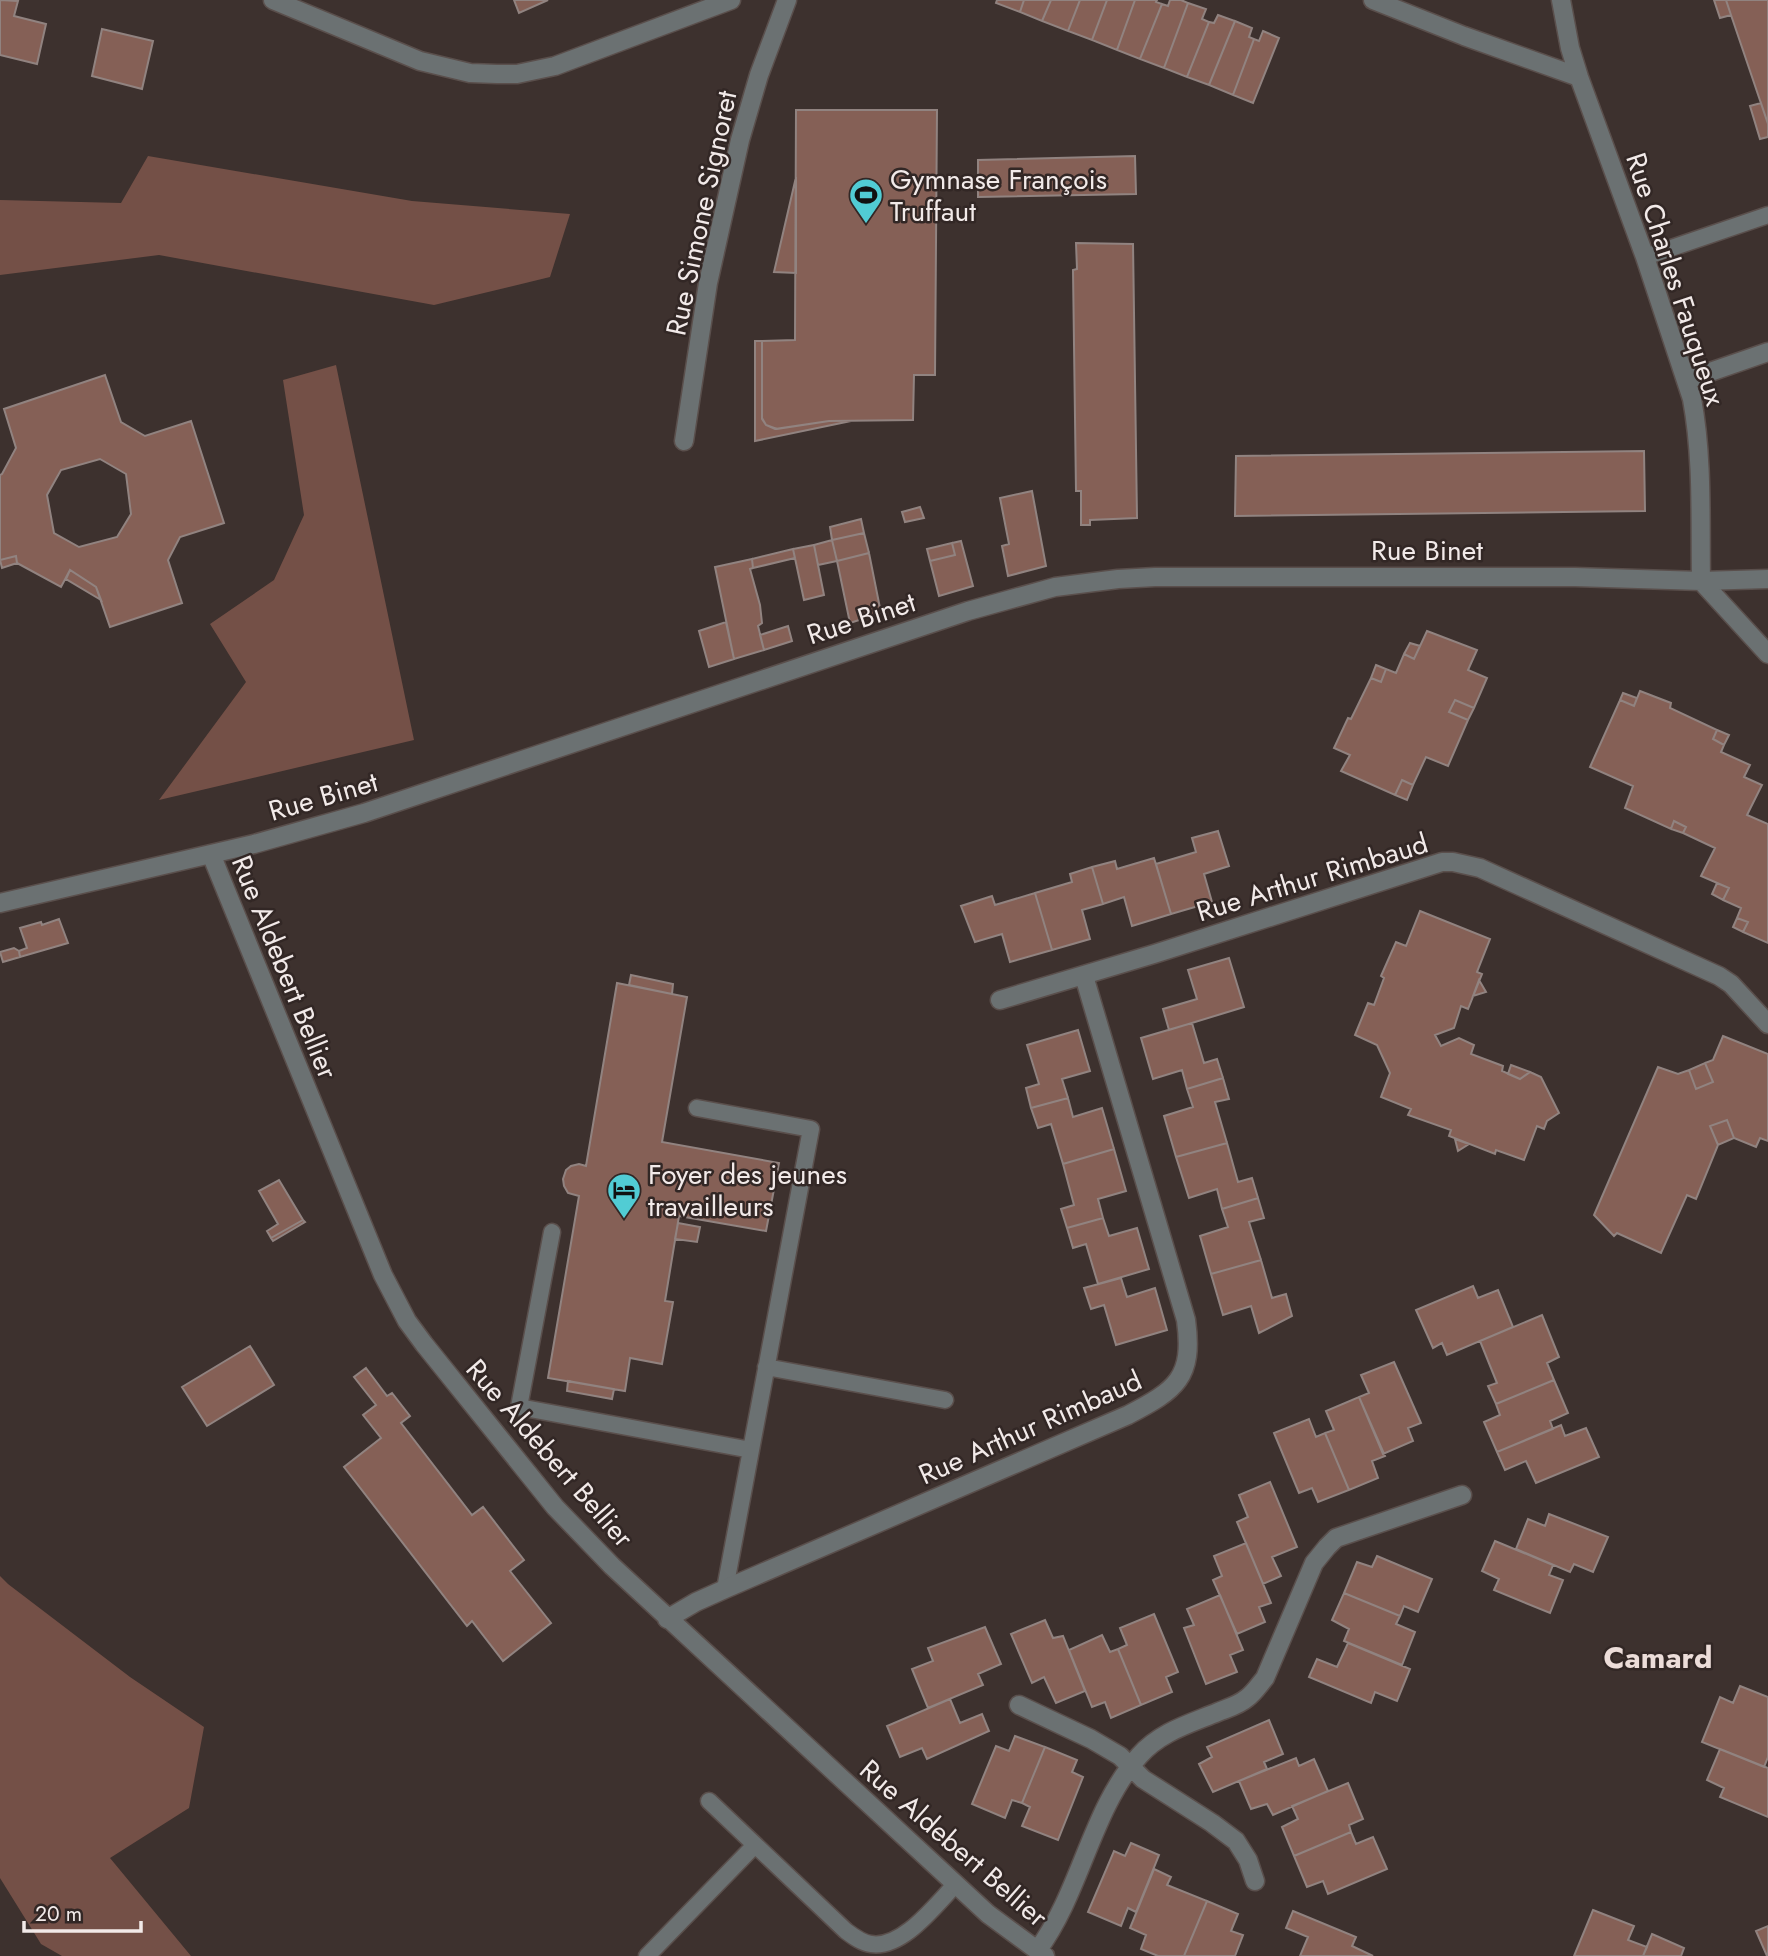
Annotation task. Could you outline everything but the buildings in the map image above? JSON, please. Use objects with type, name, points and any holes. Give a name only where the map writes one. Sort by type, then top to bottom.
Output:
[{"type":"street","points":[[272,0],[420,61],[470,73],[517,74],[555,66],[731,0]]},
{"type":"street","name":"Rue Simone Signoret","points":[[684,441],[708,283],[752,95],[787,0],[779,0]]},
{"type":"street","points":[[1373,0],[1579,77]]},
{"type":"street","name":"Rue Charles Fauqueux","points":[[1561,0],[1570,48],[1579,77],[1687,380],[1696,418],[1698,446],[1701,581]]},
{"type":"street","points":[[1687,380],[1768,352]]},
{"type":"street","name":"Rue Binet","points":[[0,903],[211,854],[364,813],[968,611],[1055,587],[1118,579],[1198,576],[1575,577],[1701,581],[1768,579]]},
{"type":"street","points":[[1701,581],[1768,654]]},
{"type":"street","name":"Rue Aldebert Bellier","points":[[211,854],[383,1275],[424,1344],[555,1507],[612,1566],[988,1914],[1038,1954]]},
{"type":"street","name":"Rue Arthur Rimbaud","points":[[1000,1000],[1084,976],[1442,862],[1453,862],[1480,869],[1719,976],[1731,984],[1768,1024]]},
{"type":"street","name":"Rue Arthur Rimbaud","points":[[667,1619],[696,1602],[1128,1415],[1160,1399],[1180,1378],[1189,1349],[1186,1320],[1084,976]]},
{"type":"street","points":[[1038,1954],[1058,1921],[1108,1804],[1131,1766],[1153,1742],[1168,1732],[1236,1705],[1256,1690],[1265,1678],[1314,1563],[1326,1546],[1336,1538],[1462,1495]]},
{"type":"street","points":[[1019,1706],[1091,1739],[1120,1756],[1150,1785],[1212,1823],[1236,1841],[1248,1860],[1255,1881]]},
{"type":"lane","points":[[1645,257],[1768,215]]},
{"type":"lane","points":[[697,1108],[811,1129],[725,1590]]},
{"type":"lane","points":[[552,1232],[519,1407],[751,1450]]},
{"type":"lane","points":[[766,1367],[945,1400]]},
{"type":"lane","points":[[709,1801],[846,1931],[873,1945],[903,1937],[956,1884]]},
{"type":"lane","points":[[647,1956],[755,1845]]},
{"type":"shaded area","points":[[148,156],[412,201],[570,214],[550,277],[434,305],[159,255],[0,275],[0,200],[121,203]]},
{"type":"shaded area","points":[[336,365],[414,740],[159,800],[246,682],[210,624],[274,580],[304,515],[283,380]]},
{"type":"shaded area","points":[[0,1576],[130,1677],[204,1727],[189,1808],[110,1858],[191,1956],[62,1956],[41,1944],[0,1878]]},
{"type":"place","name":"Gymnase François Truffaut","points":[[866,225]]},
{"type":"place","name":"Foyer des jeunes travailleurs","points":[[624,1220]]},
{"type":"district","name":"Camard","points":[[1658,1658]]}]
